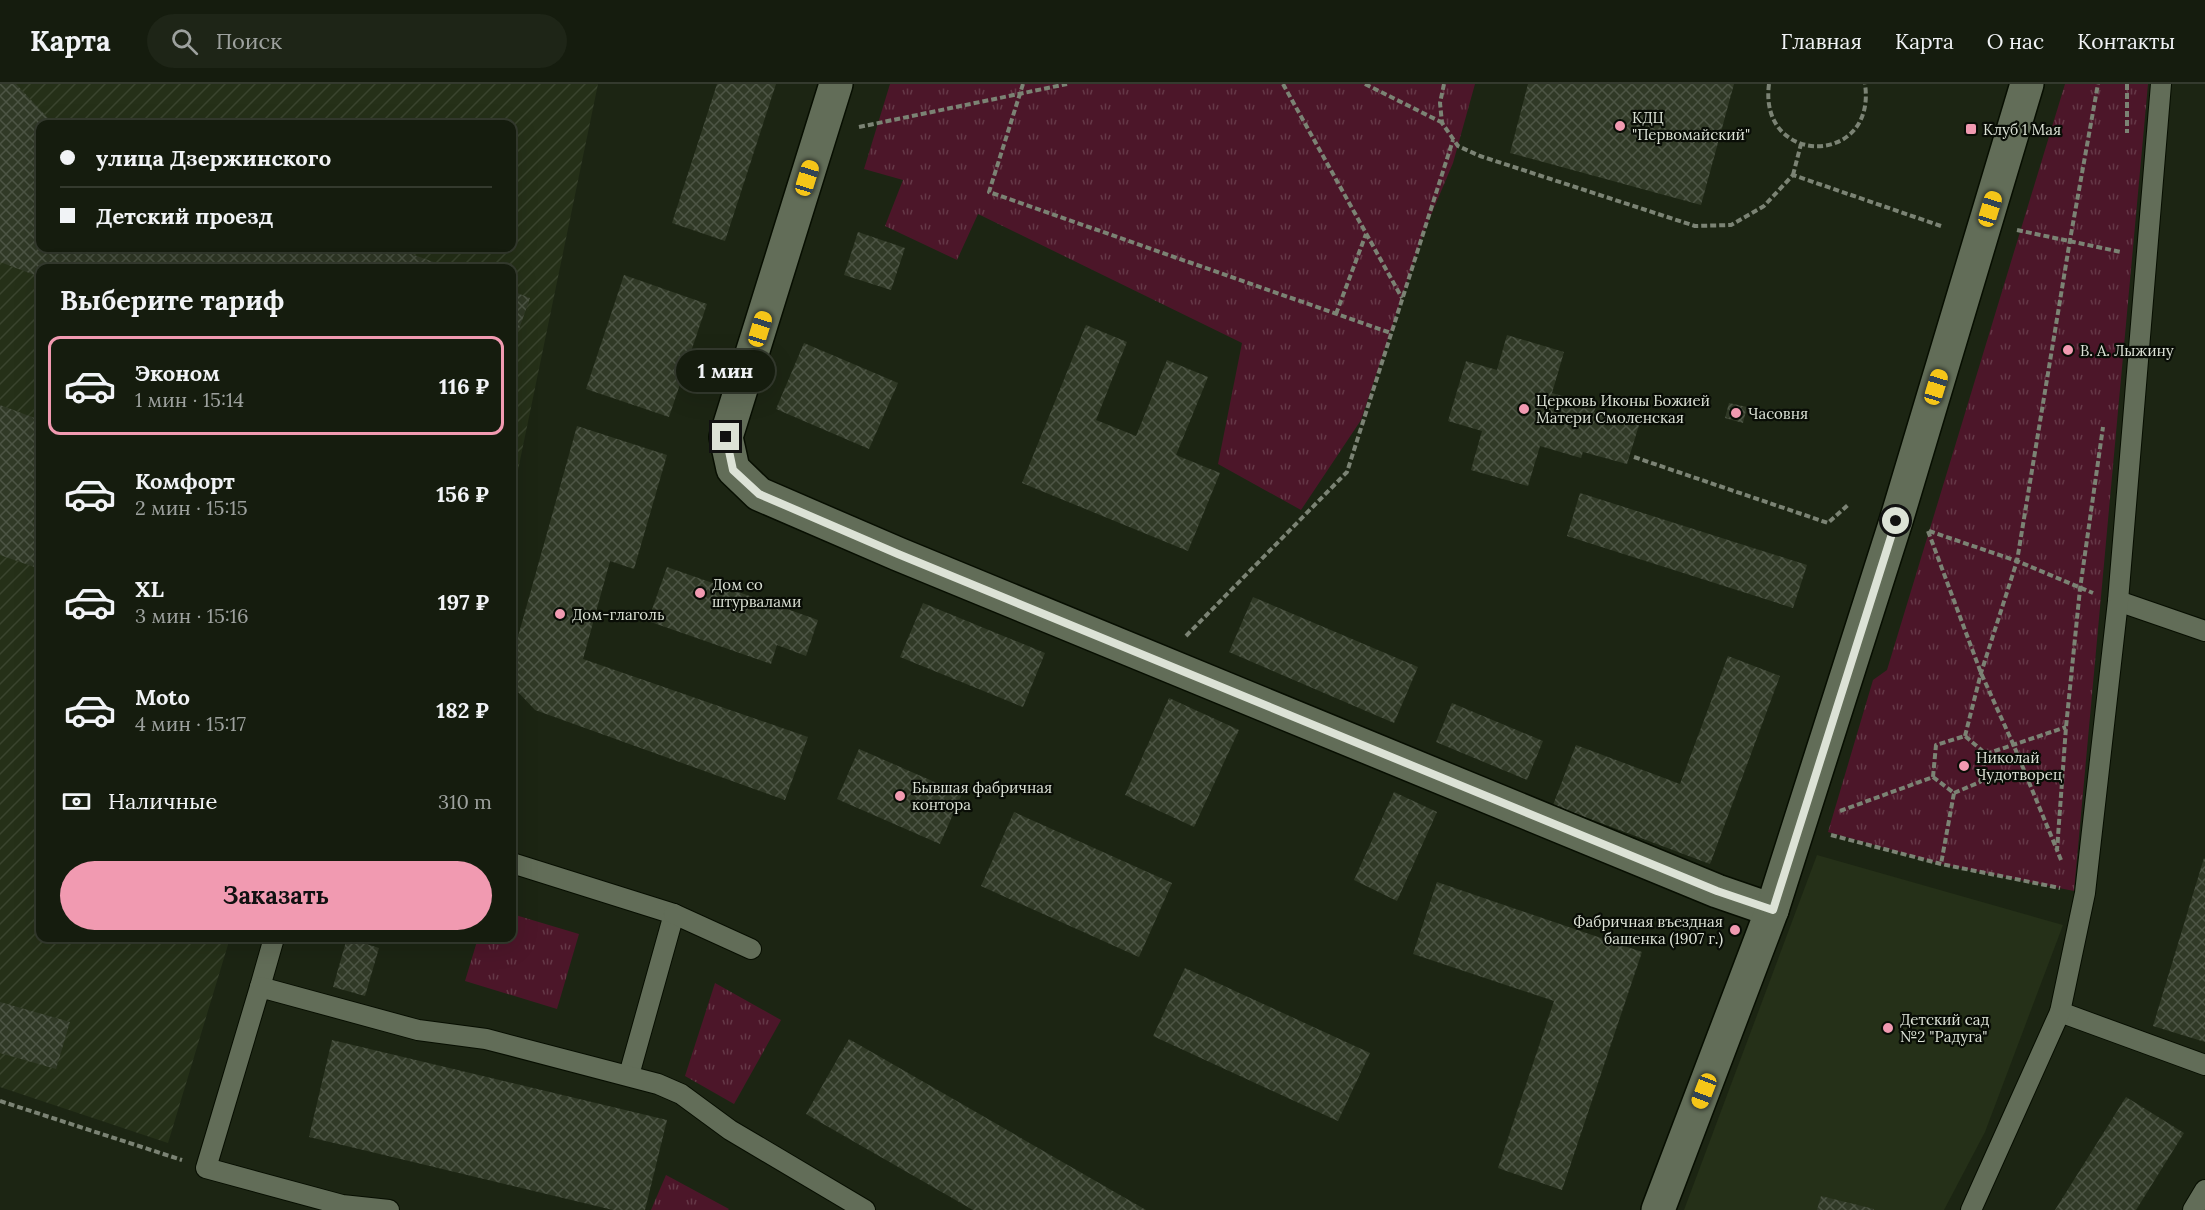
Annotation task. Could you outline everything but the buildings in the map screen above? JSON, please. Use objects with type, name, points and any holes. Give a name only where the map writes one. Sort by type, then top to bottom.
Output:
[{"type":"street","points":[[836,84],[726,437],[733,470],[759,494],[898,554],[1717,891],[1773,910]]},
{"type":"street","points":[[1658,1210],[1773,910],[1896,521],[2027,84]]},
{"type":"lane","points":[[1971,1210],[2060,1012],[2085,893],[2118,601],[2161,84]]},
{"type":"lane","points":[[2118,601],[2205,631]]},
{"type":"lane","points":[[516,864],[675,914],[751,949]]},
{"type":"lane","points":[[629,1075],[675,914]]},
{"type":"lane","points":[[273,942],[206,1167],[342,1205],[389,1210]]},
{"type":"lane","points":[[260,987],[418,1030],[486,1039],[629,1075],[681,1094],[730,1130],[865,1210]]},
{"type":"lane","points":[[2060,1012],[2205,1065]]},
{"type":"lane","points":[[2193,1210],[2205,1190]]},
{"type":"path","points":[[1023,84],[989,192],[1391,333]]},
{"type":"path","points":[[820,135],[1067,84]]},
{"type":"path","points":[[1283,84],[1402,299]]},
{"type":"path","points":[[1365,84],[1442,123]]},
{"type":"path","points":[[1444,84],[1440,103],[1442,123],[1458,146],[1480,156],[1695,226],[1731,225],[1764,206],[1793,175],[1801,144]]},
{"type":"path","points":[[1769,84],[1767,100],[1771,117],[1780,131],[1793,141],[1809,147],[1826,147],[1842,141],[1854,131],[1863,117],[1867,100],[1865,84]]},
{"type":"path","points":[[1965,736],[1981,673],[2017,561],[2098,84]]},
{"type":"path","points":[[2127,84],[2127,141]]},
{"type":"path","points":[[1160,662],[1347,472],[1453,140]]},
{"type":"path","points":[[1793,175],[1941,226]]},
{"type":"path","points":[[2017,230],[2127,254]]},
{"type":"path","points":[[1336,314],[1366,233]]},
{"type":"path","points":[[2057,850],[2080,589],[2104,416]]},
{"type":"path","points":[[1634,457],[1828,524],[1848,506]]},
{"type":"path","points":[[2061,861],[1981,673],[1928,531],[2017,561],[2080,589],[2118,601]]},
{"type":"path","points":[[1986,754],[2066,728]]},
{"type":"path","points":[[1965,736],[1986,754]]},
{"type":"path","points":[[1933,777],[1936,746],[1965,736]]},
{"type":"path","points":[[1954,793],[1980,782],[1986,754]]},
{"type":"path","points":[[1933,777],[1954,793]]},
{"type":"path","points":[[1830,815],[1933,777]]},
{"type":"path","points":[[1941,864],[1954,793]]},
{"type":"path","points":[[1825,833],[1941,864],[2063,889]]},
{"type":"path","points":[[0,1101],[206,1167]]},
{"type":"shaded area","points":[[0,84],[598,84],[516,480],[516,264],[36,264],[36,942],[229,942],[168,1143],[0,1087]]},
{"type":"shaded area","name":"Детский сад №2 \"Радуга\"","points":[[1817,855],[2063,925],[1985,1132],[1944,1210],[1684,1210]]},
{"type":"green space","points":[[890,84],[1475,84],[1453,163],[1423,234],[1361,420],[1301,510],[1218,464],[1242,343],[978,214],[957,260],[885,226],[903,180],[864,169]]},
{"type":"green space","points":[[2065,84],[2148,84],[2074,891],[1941,864],[1828,832],[1873,680],[1887,670]]},
{"type":"green space","points":[[516,915],[579,934],[557,1009],[465,981],[477,942],[516,942]]},
{"type":"green space","points":[[715,983],[781,1020],[734,1104],[685,1076]]},
{"type":"green space","points":[[666,1175],[729,1209],[651,1210]]},
{"type":"place","name":"КДЦ \"Первомайский\"","points":[[1620,126]]},
{"type":"place","name":"Клуб 1 Мая","points":[[1971,129]]},
{"type":"place","name":"В. А. Лыжину","points":[[2068,350]]},
{"type":"place","name":"Церковь Иконы Божией Матери Смоленская","points":[[1524,409]]},
{"type":"place","name":"Часовня","points":[[1736,413]]},
{"type":"place","name":"Дом со штурвалами","points":[[700,593]]},
{"type":"place","name":"Дом-глаголь","points":[[560,614]]},
{"type":"place","name":"Николай Чудотворец","points":[[1964,766]]},
{"type":"place","name":"Бывшая фабричная контора","points":[[900,796]]},
{"type":"place","name":"Фабричная въездная башенка (1907 г.)","points":[[1735,930]]},
{"type":"place","name":"Детский сад №2 \"Радуга\"","points":[[1888,1028]]},
{"type":"route","points":[[726,437],[733,470],[759,494],[898,554],[1717,891],[1773,910],[1896,521]]}]
